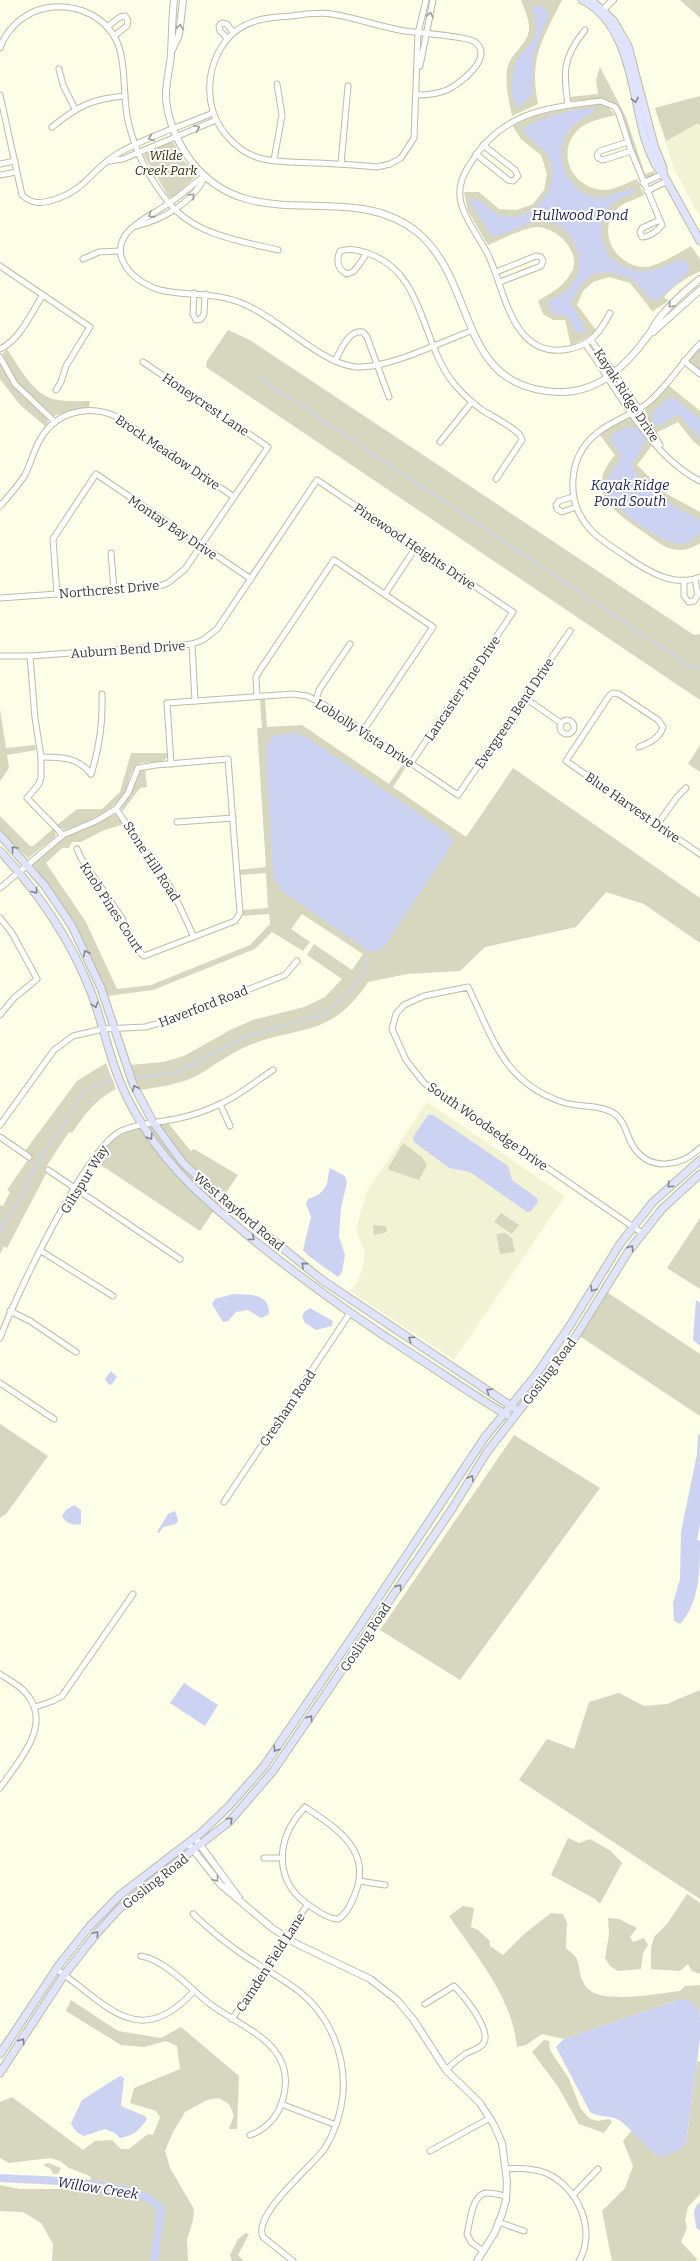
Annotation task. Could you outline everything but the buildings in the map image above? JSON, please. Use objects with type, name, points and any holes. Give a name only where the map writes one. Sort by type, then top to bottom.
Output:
[{"type":"main road","points":[[582,0],[602,12]]},
{"type":"main road","points":[[590,0],[622,33],[628,46],[654,145],[664,168],[663,174],[700,241]]},
{"type":"main road","name":"West Rayford Road","points":[[0,835],[45,886],[75,932],[101,988],[133,1084],[153,1122],[183,1163],[241,1215],[322,1280],[519,1411]]},
{"type":"main road","name":"West Rayford Road","points":[[0,851],[19,871],[38,895],[62,932],[91,993],[118,1078],[141,1124],[168,1163],[190,1187],[234,1224],[350,1313],[513,1418]]},
{"type":"main road","name":"Gosling Road","points":[[0,2054],[56,1969],[90,1926],[120,1895],[195,1838],[229,1806],[274,1752],[503,1412],[510,1406],[536,1375],[559,1342],[633,1227],[668,1187],[700,1160]]},
{"type":"main road","name":"Gosling Road","points":[[0,2073],[64,1975],[98,1932],[118,1910],[229,1822],[273,1771],[452,1510],[478,1466],[513,1418],[571,1344],[642,1233],[667,1203],[700,1174]]},
{"type":"main road","points":[[234,1224],[241,1215]]},
{"type":"street","points":[[174,0],[171,53],[166,99],[174,130],[191,161],[205,176],[226,192],[251,201],[273,205],[357,207],[398,221],[417,232],[436,253],[450,272],[471,330],[487,357],[503,374],[522,386],[562,392],[583,389],[609,378],[628,362],[648,336],[659,318],[675,301],[700,279]]},
{"type":"street","points":[[171,53],[178,34],[183,0]]},
{"type":"street","points":[[417,95],[437,93],[458,84],[473,69],[481,54],[479,46],[474,41],[418,33],[348,17],[316,13],[268,18],[246,25],[234,32],[227,38],[214,60],[209,91],[213,113],[229,139],[239,147],[262,158],[377,166],[390,164],[401,158],[414,138],[417,95],[418,33],[426,0]]},
{"type":"street","points":[[417,81],[433,0]]},
{"type":"street","points":[[602,12],[613,0]]},
{"type":"street","points":[[0,48],[11,28],[29,14],[44,8],[70,7],[96,17],[114,36],[123,60],[128,123],[135,145],[169,203],[192,223],[204,229],[238,241],[278,250]]},
{"type":"street","points":[[107,27],[120,17],[125,16],[128,20],[127,26],[114,36]]},
{"type":"street","points":[[227,38],[220,31],[219,26],[222,23],[227,24],[234,32]]},
{"type":"street","points":[[568,105],[565,66],[568,53],[585,30]]},
{"type":"street","points":[[59,69],[69,99],[75,109]]},
{"type":"street","points":[[274,160],[282,115],[277,84]]},
{"type":"street","points":[[341,164],[348,86]]},
{"type":"street","points":[[0,96],[22,195],[27,200],[42,203],[67,196],[78,189],[109,161],[135,145],[213,113]]},
{"type":"street","points":[[52,127],[75,109],[102,98],[125,96]]},
{"type":"street","points":[[610,313],[604,326],[586,345],[564,350],[552,350],[539,346],[527,339],[512,318],[496,272],[482,243],[466,216],[459,193],[465,172],[476,154],[483,146],[493,136],[518,118],[533,112],[568,105],[601,101],[609,103],[615,107],[619,114],[643,183],[647,190],[660,220],[662,225],[660,229],[646,237],[642,237],[640,232],[642,228],[660,220]]},
{"type":"street","points":[[109,161],[123,159],[216,120]]},
{"type":"street","points":[[628,142],[600,151],[597,154],[598,158],[603,160],[631,151]]},
{"type":"street","points":[[476,154],[508,180],[513,181],[518,176],[515,170],[483,146]]},
{"type":"street","points":[[0,164],[15,161]]},
{"type":"street","points":[[0,175],[16,172]]},
{"type":"street","points":[[643,183],[663,174]]},
{"type":"street","points":[[205,176],[194,182],[169,203],[134,227],[123,240],[120,251],[123,263],[129,273],[144,283],[161,290],[205,294],[234,300],[257,310],[335,361],[357,367],[377,365],[433,346],[471,330]]},
{"type":"street","points":[[134,227],[148,223],[175,209],[188,200],[201,186],[205,176]]},
{"type":"street","points":[[647,190],[667,181]]},
{"type":"street","points":[[367,253],[352,272],[347,274],[340,271],[338,266],[340,251],[354,249],[367,253],[385,261],[409,285],[433,346],[446,372],[472,402],[520,434],[522,440],[496,480]]},
{"type":"street","points":[[83,259],[99,252],[120,251]]},
{"type":"street","points":[[496,272],[536,256],[541,257],[543,261],[541,266],[500,282]]},
{"type":"street","points":[[0,266],[90,327],[66,366],[61,382],[56,390]]},
{"type":"street","points":[[648,336],[700,290]]},
{"type":"street","points":[[194,293],[193,314],[196,320],[201,319],[204,314],[205,294]]},
{"type":"street","points":[[0,350],[9,346],[43,295]]},
{"type":"street","points":[[335,361],[352,333],[357,331],[363,332],[367,337],[389,397]]},
{"type":"street","name":"Kayak Ridge Drive","points":[[592,340],[639,409],[663,451]]},
{"type":"street","points":[[684,580],[684,596],[689,602],[694,601],[698,595],[698,578],[684,580],[665,577],[645,569],[598,537],[581,518],[576,507],[573,497],[574,468],[587,442],[608,425],[639,409],[659,392],[700,344]]},
{"type":"street","name":"Kayak Ridge Drive","points":[[586,345],[632,413],[663,451],[676,465],[700,481]]},
{"type":"street","points":[[0,357],[15,384],[55,422],[41,439],[20,481],[0,506]]},
{"type":"street","points":[[684,361],[700,374]]},
{"type":"street","name":"Honeycrest Lane","points":[[143,362],[268,447]]},
{"type":"street","points":[[440,442],[472,402]]},
{"type":"street","name":"Brock Meadow Drive","points":[[55,422],[67,415],[81,411],[96,410],[110,414],[234,497]]},
{"type":"street","name":"Northcrest Drive","points":[[0,596],[57,594],[157,587],[168,584],[185,569],[268,447]]},
{"type":"street","name":"Montay Bay Drive","points":[[57,594],[53,539],[96,474],[250,579]]},
{"type":"street","name":"Pinewood Heights Drive","points":[[317,480],[513,612]]},
{"type":"street","name":"Auburn Bend Drive","points":[[0,656],[30,656],[192,644],[203,640],[217,628],[317,480]]},
{"type":"street","points":[[573,497],[559,501],[556,505],[557,509],[562,512],[576,507]]},
{"type":"street","points":[[385,594],[416,547]]},
{"type":"street","points":[[111,553],[114,590]]},
{"type":"street","points":[[257,696],[256,677],[334,560],[433,627],[363,731]]},
{"type":"street","name":"Lancaster Pine Drive","points":[[410,763],[513,612]]},
{"type":"street","name":"Evergreen Bend Drive","points":[[458,795],[570,631]]},
{"type":"street","points":[[192,644],[195,701]]},
{"type":"street","points":[[316,700],[319,690],[350,644]]},
{"type":"street","points":[[30,656],[35,718],[41,757],[41,777],[36,788],[27,798],[63,835]]},
{"type":"street","points":[[573,730],[582,736],[608,696],[613,693],[619,694],[658,720],[663,726],[662,732],[650,743],[639,747]]},
{"type":"street","points":[[41,757],[62,757],[78,761],[91,774],[102,722],[102,694]]},
{"type":"street","name":"Loblolly Vista Drive","points":[[171,764],[167,703],[293,694],[316,700],[458,795]]},
{"type":"street","points":[[524,698],[561,723]]},
{"type":"street","points":[[561,723],[569,720],[573,723],[573,730]]},
{"type":"street","points":[[561,723],[560,729],[563,733],[570,733],[573,730]]},
{"type":"street","name":"Blue Harvest Drive","points":[[582,736],[566,760],[700,854]]},
{"type":"street","points":[[0,888],[63,835],[96,821],[116,809],[128,793],[138,768],[228,759],[233,818],[177,822]]},
{"type":"street","points":[[657,825],[677,797],[686,788]]},
{"type":"street","name":"Stone Hill Road","points":[[116,809],[172,888],[194,937]]},
{"type":"street","name":"Knob Pines Court","points":[[77,849],[81,858],[122,918],[140,954],[148,955],[235,921],[240,915],[233,818]]},
{"type":"street","points":[[0,918],[12,933],[37,979],[14,998],[0,1015]]},
{"type":"street","name":"Haverford Road","points":[[0,1125],[54,1050],[73,1036],[103,1029],[145,1027],[171,1020],[285,975],[297,961]]},
{"type":"street","name":"South Woodsedge Drive","points":[[642,1233],[424,1083],[406,1060],[392,1029],[396,1014],[404,1005],[424,996],[468,987],[501,1058],[512,1071],[535,1089],[567,1104],[605,1110],[616,1115],[625,1125],[633,1146],[641,1155],[652,1162],[663,1165],[676,1163],[687,1159],[700,1148]]},
{"type":"street","name":"Giltspur Way","points":[[0,1338],[10,1312],[75,1188],[106,1142],[120,1132],[141,1124],[180,1118],[220,1104],[273,1070]]},
{"type":"street","points":[[220,1104],[230,1126]]},
{"type":"street","points":[[0,1137],[29,1157]]},
{"type":"street","points":[[48,1170],[180,1259]]},
{"type":"street","points":[[41,1251],[113,1296]]},
{"type":"street","points":[[10,1312],[30,1321],[76,1352]]},
{"type":"street","name":"Gresham Road","points":[[224,1502],[350,1313]]},
{"type":"street","points":[[0,1383],[54,1419]]},
{"type":"street","points":[[34,1706],[54,1701],[62,1696],[133,1594]]},
{"type":"street","points":[[0,1674],[24,1690],[34,1706],[36,1729],[32,1740],[0,1788]]},
{"type":"street","points":[[305,1807],[340,1830],[349,1841],[358,1860],[359,1881],[352,1901],[339,1918],[330,1918],[307,1905],[289,1885],[282,1858],[286,1834],[305,1807]]},
{"type":"street","points":[[195,1838],[243,1902]]},
{"type":"street","points":[[188,1843],[221,1885],[286,1937],[321,1957],[370,1980],[388,1993],[413,2019],[446,2070],[480,2104],[490,2118],[502,2143],[506,2169],[506,2196],[498,2222],[477,2261]]},
{"type":"street","points":[[264,1858],[282,1858]]},
{"type":"street","points":[[359,1881],[386,1885]]},
{"type":"street","name":"Camden Field Lane","points":[[232,2019],[307,1905]]},
{"type":"street","points":[[193,1914],[230,1946],[305,1996],[323,2017],[334,2037],[342,2065],[344,2083],[342,2102],[336,2125],[329,2140],[318,2156],[272,2207],[264,2222],[262,2235],[292,2261]]},
{"type":"street","points":[[140,1956],[154,1960],[232,2019],[262,2036],[276,2052],[282,2065],[285,2078],[281,2104],[266,2126],[250,2135]]},
{"type":"street","points":[[56,1969],[108,2010],[130,2018],[150,2019],[162,2016],[178,2007],[194,1991]]},
{"type":"street","points":[[425,2004],[454,1986],[470,2004],[483,2031],[484,2040],[481,2046],[465,2054],[446,2070]]},
{"type":"street","points":[[281,2104],[336,2125]]},
{"type":"street","points":[[430,2151],[490,2118]]},
{"type":"street","points":[[506,2169],[524,2168],[547,2174],[573,2195],[582,2211],[586,2228],[586,2242],[578,2261]]},
{"type":"street","points":[[573,2195],[598,2169]]},
{"type":"street","points":[[483,2251],[471,2242],[467,2234],[476,2201],[481,2194],[486,2193],[506,2196]]},
{"type":"street","points":[[498,2222],[524,2231]]},
{"type":"shaded area","points":[[700,96],[700,217],[674,169],[655,108]]},
{"type":"shaded area","points":[[427,1102],[565,1196],[454,1360],[350,1291],[358,1281],[363,1267],[365,1252],[356,1230],[366,1193]]},
{"type":"green space","points":[[521,0],[562,0],[543,38],[536,61],[535,74],[538,104],[512,116],[507,87],[507,70],[511,58],[523,44],[529,27]]},
{"type":"green space","points":[[680,0],[700,0],[700,18]]},
{"type":"green space","points":[[600,67],[626,117],[645,174],[654,171],[655,176],[648,179],[642,176],[618,107],[603,99],[570,101],[569,97],[598,94],[596,80]]},
{"type":"green space","points":[[700,96],[700,126],[698,123],[666,141],[655,108]]},
{"type":"green space","points":[[600,104],[607,106],[615,115],[592,122],[580,128],[572,137],[568,147],[568,156],[574,175],[591,187],[606,190],[637,179],[644,195],[619,207],[612,216],[609,225],[608,235],[616,253],[633,265],[648,267],[674,256],[691,246],[700,259],[700,271],[685,279],[672,289],[664,297],[668,300],[667,302],[653,312],[630,283],[609,277],[593,282],[583,291],[577,305],[596,330],[588,337],[571,346],[565,320],[553,320],[543,314],[538,301],[560,287],[571,273],[574,266],[574,258],[571,250],[560,237],[553,232],[545,228],[537,227],[519,231],[488,245],[468,211],[464,192],[479,192],[499,209],[517,210],[533,204],[544,190],[547,174],[541,155],[521,139],[512,125],[544,114]]},
{"type":"green space","name":"Wilde Creek Park","points":[[170,142],[174,143],[184,161],[195,173],[195,177],[173,197],[169,197],[144,156],[146,152]]},
{"type":"green space","points":[[228,330],[250,340],[694,635],[700,634],[700,700],[206,367],[207,361]]},
{"type":"green space","points":[[700,348],[700,371],[691,364],[689,359]]},
{"type":"green space","points":[[7,349],[32,385],[45,396],[57,400],[90,401],[89,407],[75,409],[54,416],[23,389],[15,379],[3,356],[3,353]]},
{"type":"green space","points":[[0,364],[14,387],[47,418],[48,423],[45,426],[20,405],[0,379]]},
{"type":"green space","points":[[667,384],[700,411],[700,447],[693,441],[678,422],[656,433],[644,413],[646,407]]},
{"type":"green space","name":"Kayak Ridge Pond South","points":[[632,417],[653,444],[637,465],[667,494],[700,512],[700,543],[693,547],[680,550],[670,549],[623,517],[613,509],[606,500],[602,490],[602,480],[606,468],[615,455],[599,434],[610,426]]},
{"type":"green space","points":[[265,699],[267,727],[302,725],[389,784],[404,762],[408,764],[393,787],[466,837],[513,768],[700,898],[700,943],[644,904],[606,892],[576,927],[485,947],[460,971],[407,974],[368,982],[353,1001],[339,1014],[325,1023],[261,1041],[241,1049],[188,1080],[140,1090],[130,1065],[163,1062],[184,1056],[232,1029],[253,1020],[304,1007],[325,997],[342,979],[307,955],[314,944],[352,970],[363,954],[302,914],[291,929],[310,942],[303,951],[272,932],[255,949],[153,990],[107,996],[96,969],[74,924],[33,865],[35,861],[64,837],[113,815],[118,815],[124,824],[102,831],[81,842],[72,842],[69,848],[62,848],[46,863],[86,922],[117,989],[151,985],[250,945],[270,924],[269,914],[241,916],[241,910],[268,908],[266,873],[239,875],[238,870],[266,867],[257,728],[262,728],[260,700]]},
{"type":"green space","points":[[0,709],[6,748],[35,745],[36,750],[7,755],[9,768],[0,781]]},
{"type":"green space","points":[[700,745],[700,772],[688,764]]},
{"type":"green space","points":[[131,753],[167,753],[167,757],[161,762],[144,763],[136,766],[132,771],[125,791],[120,799],[114,806],[99,816],[65,830],[57,825],[77,809],[102,809],[120,792]]},
{"type":"green space","points":[[145,768],[147,787],[140,788],[122,812],[122,807],[140,770]]},
{"type":"green space","points":[[0,816],[30,846],[33,846],[53,829],[56,834],[55,837],[28,858],[0,832]]},
{"type":"green space","points":[[106,1063],[116,1089],[96,1103],[72,1133],[69,1132],[44,1170],[47,1172],[7,1248],[4,1246],[0,1254],[0,1205],[3,1206],[10,1192],[7,1190],[31,1155],[25,1151],[77,1081]]},
{"type":"green space","points":[[168,1123],[191,1151],[194,1149],[238,1175],[200,1231],[95,1161],[102,1151],[118,1137],[135,1129]]},
{"type":"green space","points":[[403,1143],[422,1157],[427,1165],[419,1180],[389,1170],[388,1168]]},
{"type":"green space","points":[[501,1213],[519,1225],[512,1234],[494,1222]]},
{"type":"green space","points":[[700,1218],[700,1289],[667,1268]]},
{"type":"green space","points":[[373,1225],[386,1226],[387,1232],[374,1235]]},
{"type":"green space","points":[[505,1233],[512,1238],[515,1252],[500,1254],[496,1234]]},
{"type":"green space","points":[[605,1291],[700,1354],[700,1416],[578,1335]]},
{"type":"green space","points":[[0,1424],[48,1456],[6,1514],[0,1518]]},
{"type":"green space","points":[[514,1435],[600,1488],[460,1680],[380,1630]]},
{"type":"green space","points":[[700,1690],[700,1899],[519,1780],[547,1739],[574,1749],[589,1702],[619,1693],[644,1706],[667,1704]]},
{"type":"green space","points":[[568,1838],[579,1843],[590,1839],[611,1851],[622,1863],[600,1904],[595,1899],[551,1875]]},
{"type":"green space","points":[[687,1894],[700,1903],[700,1974],[692,1971],[688,1964],[680,1971],[651,1969],[651,1948],[654,1937],[667,1924]]},
{"type":"green space","points":[[463,1906],[474,1908],[471,1927],[478,1930],[490,1941],[490,1946],[503,1955],[524,1934],[551,1913],[563,1914],[567,1923],[566,1948],[577,1959],[581,1977],[587,1988],[594,1993],[605,1996],[631,1997],[680,1991],[685,1986],[700,1985],[700,2019],[699,2011],[681,1999],[564,2039],[542,2034],[526,2045],[517,2047],[514,2029],[501,1994],[482,1962],[449,1916]]},
{"type":"green space","points":[[608,1918],[619,1919],[637,1928],[630,1937],[633,1942],[644,1938],[648,1945],[643,1953],[641,1969],[618,1971],[610,1966],[605,1958],[609,1935]]},
{"type":"green space","points":[[71,2000],[118,2031],[161,2038],[181,2027],[239,2076],[237,2129],[229,2129],[234,2115],[229,2104],[219,2098],[207,2100],[185,2112],[173,2132],[165,2151],[170,2168],[194,2209],[193,2220],[187,2240],[188,2261],[52,2261],[53,2244],[41,2223],[23,2212],[0,2211],[0,2185],[20,2189],[93,2189],[90,2176],[69,2168],[60,2161],[50,2158],[9,2163],[0,2158],[0,2102],[12,2097],[83,2150],[95,2141],[112,2140],[121,2149],[129,2149],[148,2134],[153,2135],[160,2117],[156,2111],[130,2103],[134,2088],[180,2069],[177,2046],[166,2041],[144,2047],[121,2045],[66,2011]]},
{"type":"green space","points":[[544,2040],[549,2041],[550,2050],[569,2079],[581,2109],[590,2119],[598,2121],[609,2119],[612,2122],[604,2133],[579,2124],[557,2085],[532,2052]]},
{"type":"green space","points":[[697,2061],[700,2062],[700,2194],[688,2207],[685,2220],[687,2228],[681,2242],[697,2259],[696,2261],[612,2261],[602,2211],[625,2188],[633,2166],[623,2141],[632,2130],[655,2154],[686,2143]]},
{"type":"green space","points":[[48,2163],[61,2168],[58,2174],[53,2174],[51,2169],[43,2165]]},
{"type":"green space","points":[[246,2233],[249,2234],[238,2255],[244,2261],[232,2261],[230,2255],[238,2239]]},
{"type":"water","points":[[536,5],[544,7],[549,13],[533,56],[532,95],[518,107],[515,105],[513,100],[513,73],[517,61],[534,38],[536,25],[532,8]]},
{"type":"water","name":"Hullwood Pond","points":[[592,108],[595,110],[594,112],[577,123],[567,133],[561,148],[561,158],[567,177],[573,185],[590,196],[604,198],[628,189],[635,190],[631,194],[612,204],[603,218],[602,232],[604,246],[610,259],[632,270],[638,271],[659,268],[681,260],[685,260],[690,267],[685,276],[657,301],[653,300],[644,293],[638,284],[630,278],[602,272],[590,277],[584,281],[571,303],[585,329],[585,333],[582,334],[572,327],[568,316],[552,313],[548,304],[549,301],[569,288],[577,275],[579,266],[578,256],[572,238],[558,225],[550,221],[540,220],[528,223],[496,236],[491,235],[471,204],[471,199],[482,202],[499,215],[511,217],[523,215],[533,209],[542,201],[548,191],[552,168],[546,152],[523,130],[535,122],[545,118],[566,112]]},
{"type":"water","points":[[668,398],[674,398],[700,419],[700,439],[680,416],[675,416],[660,426],[654,424],[651,414]]},
{"type":"water","name":"Kayak Ridge Pond South","points":[[629,427],[640,429],[645,437],[642,449],[632,464],[635,472],[650,489],[660,497],[700,520],[700,532],[690,541],[682,544],[673,543],[663,539],[639,524],[618,506],[611,497],[608,489],[608,479],[621,456],[610,439],[614,433]]},
{"type":"water","points":[[294,733],[306,737],[447,833],[453,840],[451,846],[384,947],[374,952],[363,947],[282,891],[273,876],[266,751],[268,741],[274,736]]},
{"type":"water","points":[[428,1115],[433,1115],[508,1166],[512,1180],[537,1198],[538,1202],[531,1211],[527,1212],[470,1172],[449,1168],[414,1142],[413,1137]]},
{"type":"water","points":[[330,1168],[345,1176],[347,1182],[341,1208],[339,1237],[345,1255],[342,1272],[338,1277],[310,1257],[303,1250],[311,1217],[306,1204],[308,1199],[318,1194],[326,1186]]},
{"type":"water","points":[[233,1294],[251,1295],[262,1298],[266,1302],[269,1314],[261,1318],[248,1310],[236,1312],[228,1321],[223,1322],[212,1304],[215,1299]]},
{"type":"water","points":[[696,1300],[700,1303],[700,1346],[693,1340]]},
{"type":"water","points":[[310,1308],[333,1321],[332,1326],[316,1330],[305,1323],[302,1317],[304,1312]]},
{"type":"water","points":[[111,1371],[117,1377],[112,1384],[109,1385],[105,1379]]},
{"type":"water","points":[[700,1434],[700,1524],[697,1540],[700,1541],[700,1562],[698,1585],[692,1606],[687,1616],[680,1624],[674,1621],[673,1603],[680,1579],[681,1532],[697,1454],[698,1435]]},
{"type":"water","points":[[74,1505],[81,1510],[81,1524],[75,1525],[70,1523],[62,1516],[66,1510]]},
{"type":"water","points":[[175,1511],[178,1520],[176,1524],[163,1527],[159,1533],[157,1532],[168,1514]]},
{"type":"water","points":[[184,1683],[218,1705],[205,1726],[170,1703]]},
{"type":"water","points":[[681,1999],[691,2001],[699,2011],[700,2039],[686,2143],[679,2150],[661,2157],[652,2151],[619,2120],[590,2112],[556,2047],[564,2039]]},
{"type":"water","points":[[120,2076],[124,2078],[121,2106],[145,2116],[147,2119],[144,2123],[132,2134],[120,2138],[115,2133],[105,2129],[84,2136],[78,2132],[71,2123],[82,2100]]},
{"type":"waterway","points":[[257,376],[690,666],[700,669]]},
{"type":"waterway","points":[[136,1078],[176,1073],[247,1036],[324,1014],[351,991],[366,968],[366,947]]},
{"type":"waterway","points":[[0,1231],[5,1221],[18,1204],[39,1159],[62,1128],[81,1095],[95,1085],[113,1081]]},
{"type":"waterway","name":"Willow Creek","points":[[0,2178],[86,2183],[131,2192],[149,2199],[161,2209],[154,2261]]},
{"type":"waterway","points":[[700,2207],[698,2213],[700,2226]]}]
